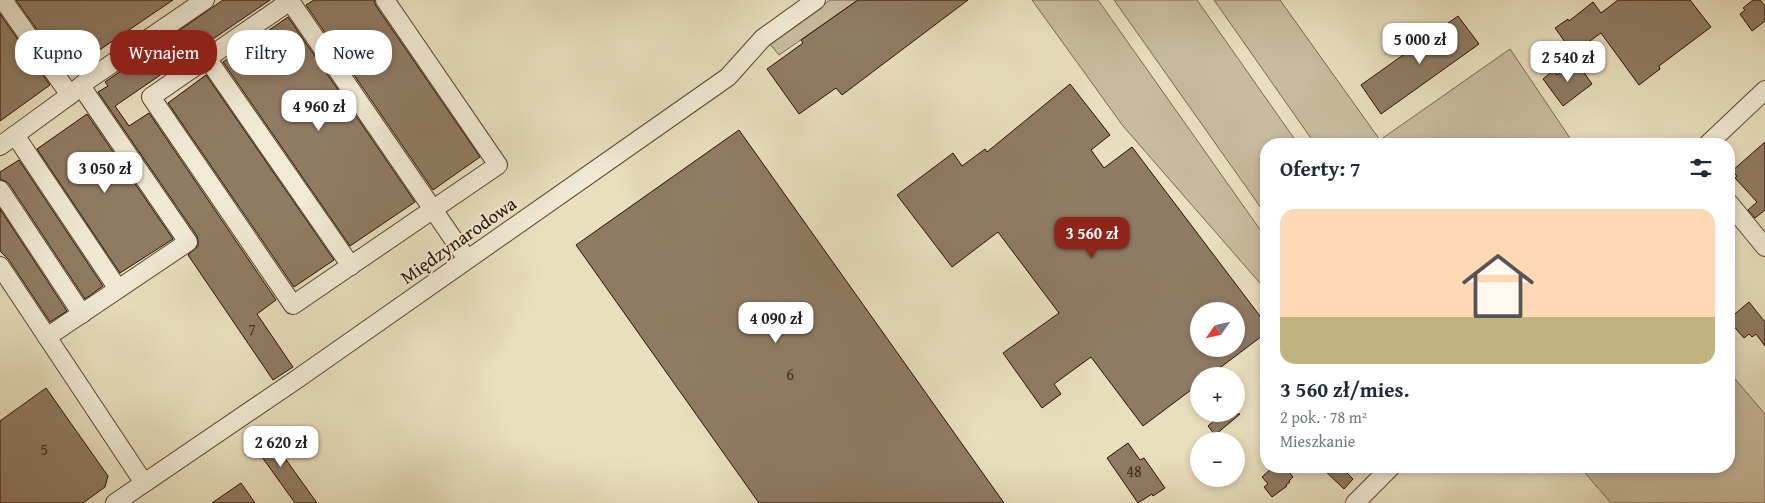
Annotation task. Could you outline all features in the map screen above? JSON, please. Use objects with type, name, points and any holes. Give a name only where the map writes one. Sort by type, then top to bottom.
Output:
[{"type":"street","points":[[3,0],[76,91],[188,242],[47,337]]},
{"type":"street","points":[[118,289],[5,140],[206,0]]},
{"type":"street","points":[[217,51],[290,0],[467,260]]},
{"type":"street","points":[[183,75],[151,97],[293,305],[498,165],[386,0]]},
{"type":"street","name":"Międzynarodowa","points":[[115,503],[728,77],[763,38],[816,0]]},
{"type":"street","points":[[217,72],[351,266]]},
{"type":"street","points":[[1714,138],[1765,90]]},
{"type":"street","points":[[0,190],[82,314]]},
{"type":"street","points":[[1735,210],[1765,247]]},
{"type":"street","points":[[0,266],[144,483]]},
{"type":"street","points":[[1355,503],[1385,473]]},
{"type":"shaded area","points":[[830,0],[858,0],[779,55],[770,44]]},
{"type":"shaded area","points":[[1032,0],[1098,0],[1260,230],[1260,283],[1123,126]]},
{"type":"shaded area","points":[[1114,0],[1197,0],[1294,138],[1260,138],[1260,207]]},
{"type":"shaded area","points":[[1214,0],[1280,0],[1379,138],[1311,138]]},
{"type":"shaded area","points":[[1510,49],[1570,138],[1383,138]]},
{"type":"shaded area","points":[[1735,379],[1765,414],[1765,503],[1611,503],[1585,473],[1735,473]]},
{"type":"building","points":[[16,0],[173,0],[129,30],[110,30],[110,43],[100,50],[100,30],[37,30]]},
{"type":"building","points":[[223,0],[270,0],[217,36],[217,30],[180,30]]},
{"type":"building","points":[[314,0],[374,0],[376,6],[480,157],[433,190],[354,75],[392,75],[392,30],[323,30],[306,5]]},
{"type":"building","points":[[858,0],[968,0],[842,95],[836,88],[799,114],[767,69],[803,43],[801,40]]},
{"type":"building","points":[[1618,0],[1690,0],[1711,27],[1659,66],[1660,69],[1639,85],[1601,33],[1573,53],[1555,28],[1568,19],[1569,21],[1593,2],[1601,13]]},
{"type":"building","points":[[1753,0],[1760,0],[1765,6],[1765,21],[1752,31],[1740,14],[1745,10],[1743,8]]},
{"type":"building","points":[[0,14],[15,35],[15,75],[43,75],[50,85],[0,121]]},
{"type":"building","points":[[1458,16],[1479,44],[1381,114],[1361,85]]},
{"type":"building","points":[[288,17],[297,30],[269,30]]},
{"type":"building","points":[[305,42],[315,56],[315,75],[328,75],[415,202],[350,246],[232,75],[305,75]]},
{"type":"building","points":[[227,59],[227,68],[223,62]]},
{"type":"building","points":[[1576,61],[1592,84],[1563,106],[1543,79],[1554,70],[1557,75]]},
{"type":"building","points":[[115,75],[160,75],[115,106],[129,126],[149,113],[276,300],[257,314],[293,367],[273,380],[188,255],[198,246],[197,236],[98,92],[108,86],[105,82]]},
{"type":"building","points":[[206,75],[334,260],[294,287],[168,103]]},
{"type":"building","points":[[1070,84],[1110,135],[1091,150],[1104,168],[1132,147],[1260,316],[1260,338],[1245,349],[1245,302],[1190,302],[1190,358],[1233,358],[1221,367],[1190,367],[1190,391],[1143,426],[1091,357],[1054,384],[1061,394],[1042,408],[1003,353],[1059,313],[998,232],[952,267],[897,195],[953,153],[962,166],[985,149],[987,152]]},
{"type":"building","points":[[87,114],[173,239],[120,273],[37,149]]},
{"type":"building","points":[[739,130],[1004,503],[759,503],[576,245]]},
{"type":"building","points":[[1765,142],[1765,210],[1755,218],[1748,210],[1757,202],[1735,178],[1737,176],[1735,168]]},
{"type":"building","points":[[19,160],[103,286],[85,299],[9,184],[0,179],[0,172]]},
{"type":"building","points":[[0,209],[67,311],[50,322],[9,260],[0,251]]},
{"type":"building","points":[[1749,302],[1765,322],[1765,346],[1756,334],[1752,337],[1749,334],[1744,338],[1735,328],[1735,314]]},
{"type":"building","points":[[46,388],[108,476],[105,487],[83,503],[0,503],[0,421]]},
{"type":"building","points":[[1213,422],[1230,422],[1219,432],[1213,432],[1208,426]]},
{"type":"building","points":[[264,429],[317,503],[295,503],[249,439]]},
{"type":"building","points":[[1128,443],[1140,460],[1144,458],[1165,488],[1138,503],[1107,458]]},
{"type":"building","points":[[1266,473],[1290,473],[1293,477],[1287,486],[1272,497],[1264,487],[1268,484],[1262,477]]},
{"type":"building","points":[[1327,473],[1347,473],[1353,479],[1344,489]]},
{"type":"building","points":[[241,483],[255,503],[212,503]]}]
